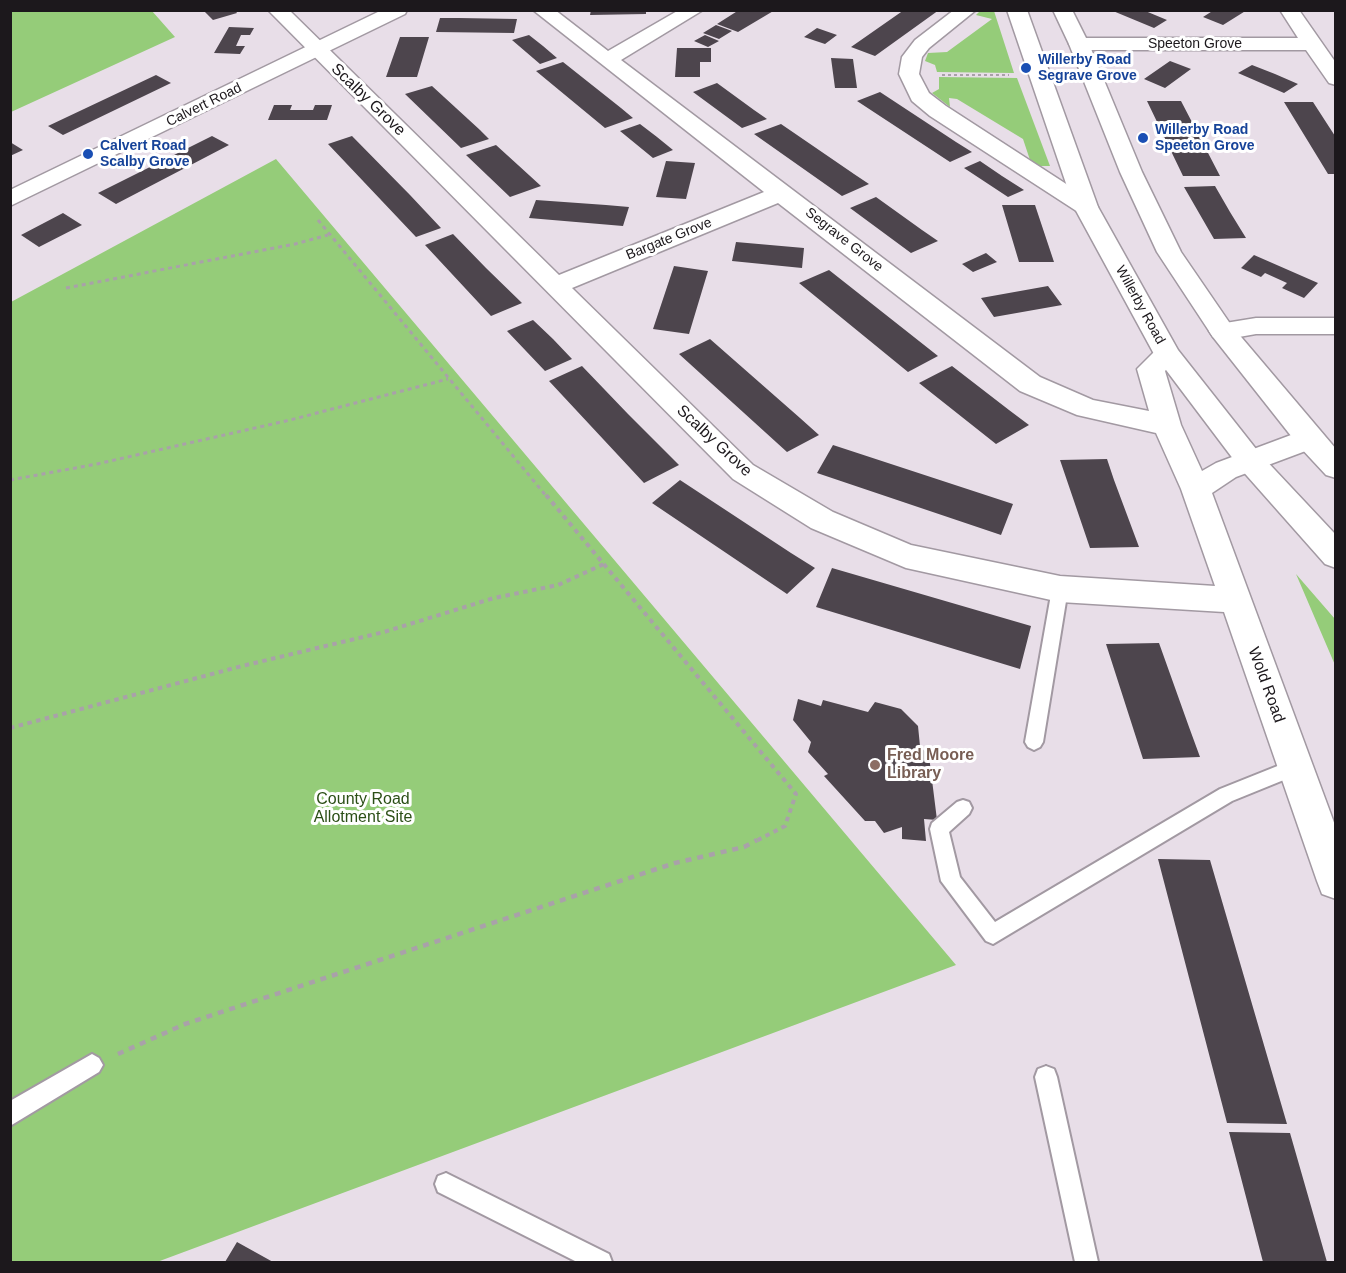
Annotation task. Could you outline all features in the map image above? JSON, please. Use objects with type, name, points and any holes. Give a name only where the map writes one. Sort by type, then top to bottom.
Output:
[{"type":"street","name":"Scalby Grove","points":[[277,10],[743,472],[822,520],[906,556],[1060,589],[1235,600]]},
{"type":"street","name":"Calvert Road","points":[[10,200],[398,10]]},
{"type":"street","name":"Segrave Grove","points":[[542,10],[1030,384],[1087,408],[1167,425]]},
{"type":"street","points":[[607,60],[694,10]]},
{"type":"street","points":[[967,10],[922,44],[912,57],[909,74],[920,96],[938,111],[1086,207]]},
{"type":"street","name":"Willerby Road","points":[[1017,10],[1086,207],[1167,354],[1250,461],[1335,556]]},
{"type":"street","points":[[1062,10],[1079,44],[1131,171],[1169,252],[1222,331],[1335,468]]},
{"type":"street","points":[[1289,10],[1335,77]]},
{"type":"street","name":"Speeton Grove","points":[[1079,44],[1312,44]]},
{"type":"street","name":"Bargate Grove","points":[[556,285],[782,193]]},
{"type":"street","points":[[1222,331],[1256,326],[1335,326]]},
{"type":"street","name":"Wold Road","points":[[1167,354],[1151,369],[1167,425],[1196,489],[1335,881]]},
{"type":"street","points":[[1196,489],[1226,470],[1309,439]]},
{"type":"lane","points":[[1034,742],[1060,589]]},
{"type":"lane","points":[[963,808],[939,830],[941,840],[951,881],[993,934],[1226,795],[1295,768]]},
{"type":"lane","points":[[10,1114],[92,1065]]},
{"type":"lane","points":[[1046,1077],[1087,1263]]},
{"type":"lane","points":[[446,1184],[601,1263]]},
{"type":"path","points":[[935,75],[1040,75]]},
{"type":"path","points":[[92,1065],[186,1024],[675,863],[744,847],[785,826],[796,794],[447,379],[318,220]]},
{"type":"path","points":[[66,288],[295,244],[328,235]]},
{"type":"path","points":[[10,480],[97,464],[290,420],[447,379]]},
{"type":"path","points":[[10,728],[242,666],[384,632],[494,598],[558,585],[604,564]]},
{"type":"green space","points":[[10,11],[152,11],[175,37],[11,112]]},
{"type":"green space","points":[[980,11],[994,11],[1014,73],[937,72],[935,65],[925,61],[928,53],[947,52],[992,19],[976,15]]},
{"type":"green space","points":[[939,77],[1017,78],[1050,166],[1040,166],[1030,160],[1023,139],[957,99],[949,98],[950,107],[932,93],[939,89]]},
{"type":"green space","name":"County Road Allotment Site","points":[[276,159],[956,965],[157,1262],[11,1262],[11,302]]},
{"type":"green space","points":[[1296,574],[1335,619],[1335,665]]},
{"type":"building","points":[[203,10],[235,10],[237,13],[213,20]]},
{"type":"building","points":[[591,10],[646,10],[646,14],[590,15]]},
{"type":"building","points":[[739,10],[775,10],[738,32],[717,24]]},
{"type":"building","points":[[904,10],[939,10],[875,56],[851,47]]},
{"type":"building","points":[[1143,10],[1167,20],[1154,28],[1113,11]]},
{"type":"building","points":[[1214,10],[1247,10],[1223,25],[1203,17]]},
{"type":"building","points":[[440,18],[517,19],[514,33],[436,32]]},
{"type":"building","points":[[716,25],[732,31],[719,39],[703,33]]},
{"type":"building","points":[[229,27],[254,28],[250,35],[241,35],[236,46],[245,46],[240,54],[214,53]]},
{"type":"building","points":[[817,28],[837,35],[825,44],[804,37]]},
{"type":"building","points":[[529,35],[557,58],[540,64],[512,40]]},
{"type":"building","points":[[705,35],[719,41],[708,47],[694,41]]},
{"type":"building","points":[[400,37],[429,37],[417,77],[386,77]]},
{"type":"building","points":[[677,48],[711,48],[711,62],[700,62],[700,77],[675,77]]},
{"type":"building","points":[[831,58],[853,59],[857,88],[835,88]]},
{"type":"building","points":[[1170,61],[1191,69],[1165,88],[1144,79]]},
{"type":"building","points":[[563,62],[633,118],[605,128],[536,71]]},
{"type":"building","points":[[1252,65],[1298,84],[1284,93],[1238,73]]},
{"type":"building","points":[[156,75],[171,83],[63,135],[48,126]]},
{"type":"building","points":[[717,83],[767,119],[742,128],[693,92]]},
{"type":"building","points":[[432,86],[489,139],[461,148],[405,94]]},
{"type":"building","points":[[880,92],[972,152],[950,162],[857,101]]},
{"type":"building","points":[[1147,101],[1181,101],[1220,176],[1183,176]]},
{"type":"building","points":[[1284,102],[1313,102],[1335,136],[1335,174],[1328,174]]},
{"type":"building","points":[[274,105],[292,105],[290,110],[313,110],[315,105],[332,105],[327,120],[268,120]]},
{"type":"building","points":[[640,124],[673,150],[653,158],[620,131]]},
{"type":"building","points":[[781,124],[869,184],[842,196],[754,134]]},
{"type":"building","points":[[212,136],[229,145],[116,204],[98,193]]},
{"type":"building","points":[[352,136],[441,228],[416,237],[328,144]]},
{"type":"building","points":[[10,142],[23,150],[10,156]]},
{"type":"building","points":[[496,145],[541,186],[510,197],[466,155]]},
{"type":"building","points":[[666,161],[695,163],[686,199],[656,197]]},
{"type":"building","points":[[980,161],[1024,190],[1008,197],[964,168]]},
{"type":"building","points":[[1215,186],[1246,238],[1214,239],[1184,187]]},
{"type":"building","points":[[876,197],[938,241],[911,253],[850,208]]},
{"type":"building","points":[[536,200],[629,207],[623,226],[529,218]]},
{"type":"building","points":[[1002,205],[1035,205],[1054,262],[1019,262]]},
{"type":"building","points":[[63,213],[82,225],[39,247],[21,235]]},
{"type":"building","points":[[453,234],[522,303],[491,316],[425,245]]},
{"type":"building","points":[[736,242],[804,248],[802,268],[732,261]]},
{"type":"building","points":[[986,253],[997,262],[973,272],[962,264]]},
{"type":"building","points":[[1254,255],[1318,283],[1304,298],[1282,288],[1287,283],[1265,273],[1261,277],[1241,268]]},
{"type":"building","points":[[674,266],[708,271],[689,334],[653,329]]},
{"type":"building","points":[[829,270],[938,356],[908,372],[799,283]]},
{"type":"building","points":[[1048,286],[1062,305],[994,317],[981,298]]},
{"type":"building","points":[[533,320],[572,359],[545,371],[507,331]]},
{"type":"building","points":[[710,339],[819,435],[787,452],[679,354]]},
{"type":"building","points":[[582,366],[679,465],[644,483],[549,381]]},
{"type":"building","points":[[952,366],[1029,425],[996,444],[919,383]]},
{"type":"building","points":[[833,445],[1013,504],[1001,535],[817,473]]},
{"type":"building","points":[[1107,459],[1139,547],[1090,548],[1060,460]]},
{"type":"building","points":[[680,480],[815,568],[787,594],[652,503]]},
{"type":"building","points":[[832,568],[1031,626],[1020,669],[816,607]]},
{"type":"building","points":[[1159,643],[1200,757],[1143,759],[1106,644]]},
{"type":"building","name":"Fred Moore Library","points":[[798,699],[821,706],[823,700],[868,712],[875,702],[901,709],[918,726],[920,746],[929,756],[937,820],[924,819],[926,841],[902,839],[902,827],[884,833],[875,821],[865,821],[824,776],[828,774],[808,752],[811,742],[793,720]]},
{"type":"building","points":[[1158,859],[1210,860],[1287,1124],[1227,1123]]},
{"type":"building","points":[[1229,1132],[1290,1133],[1327,1262],[1263,1262]]},
{"type":"building","points":[[237,1242],[273,1262],[225,1262]]},
{"type":"place","name":"Willerby Road Segrave Grove","points":[[1026,68]]},
{"type":"place","name":"Willerby Road Speeton Grove","points":[[1143,138]]},
{"type":"place","name":"Calvert Road Scalby Grove","points":[[88,154]]},
{"type":"place","name":"Fred Moore Library","points":[[875,765]]}]
